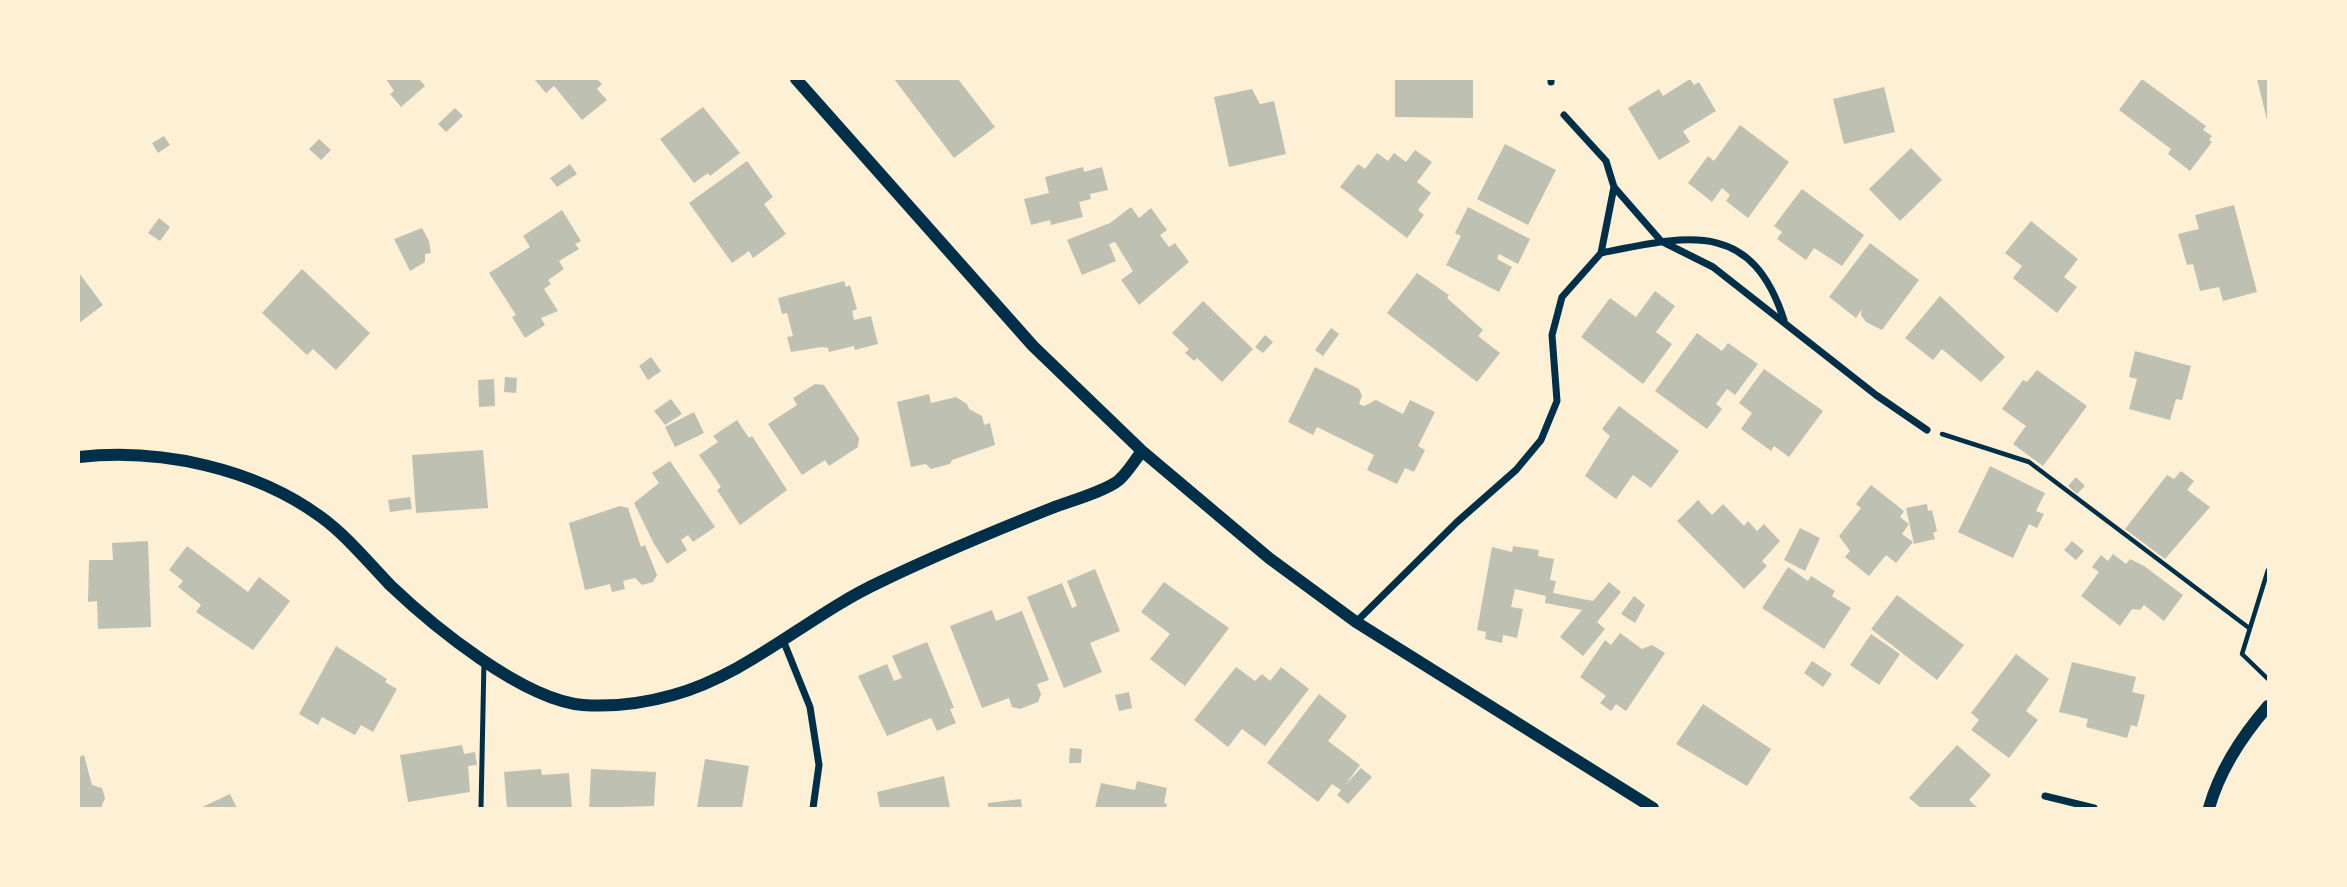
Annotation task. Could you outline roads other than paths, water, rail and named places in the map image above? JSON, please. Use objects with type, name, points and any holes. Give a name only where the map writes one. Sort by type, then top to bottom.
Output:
[{"type":"street","points":[[796,79],[1032,346],[1142,452],[1269,558],[1356,622],[1653,808]]},
{"type":"street","points":[[1564,115],[1606,160],[1614,187],[1661,241],[1713,267],[1876,395],[1927,430]]},
{"type":"street","points":[[1356,622],[1457,522],[1516,470],[1541,440],[1557,401],[1552,335],[1562,298],[1601,253],[1614,187]]},
{"type":"street","points":[[1601,253],[1661,241],[1717,242],[1743,253],[1776,297],[1784,321]]},
{"type":"street","points":[[79,457],[149,458],[201,464],[240,475],[273,491],[320,517],[418,610],[484,661],[532,690],[582,705],[640,702],[674,695],[712,681],[867,588],[949,549],[1118,481],[1142,452]]},
{"type":"street","points":[[783,640],[810,707],[819,765],[813,808]]},
{"type":"street","points":[[2209,808],[2213,792],[2240,739],[2268,706]]},
{"type":"street","points":[[2045,796],[2094,808]]},
{"type":"lane","points":[[481,808],[484,661]]}]
